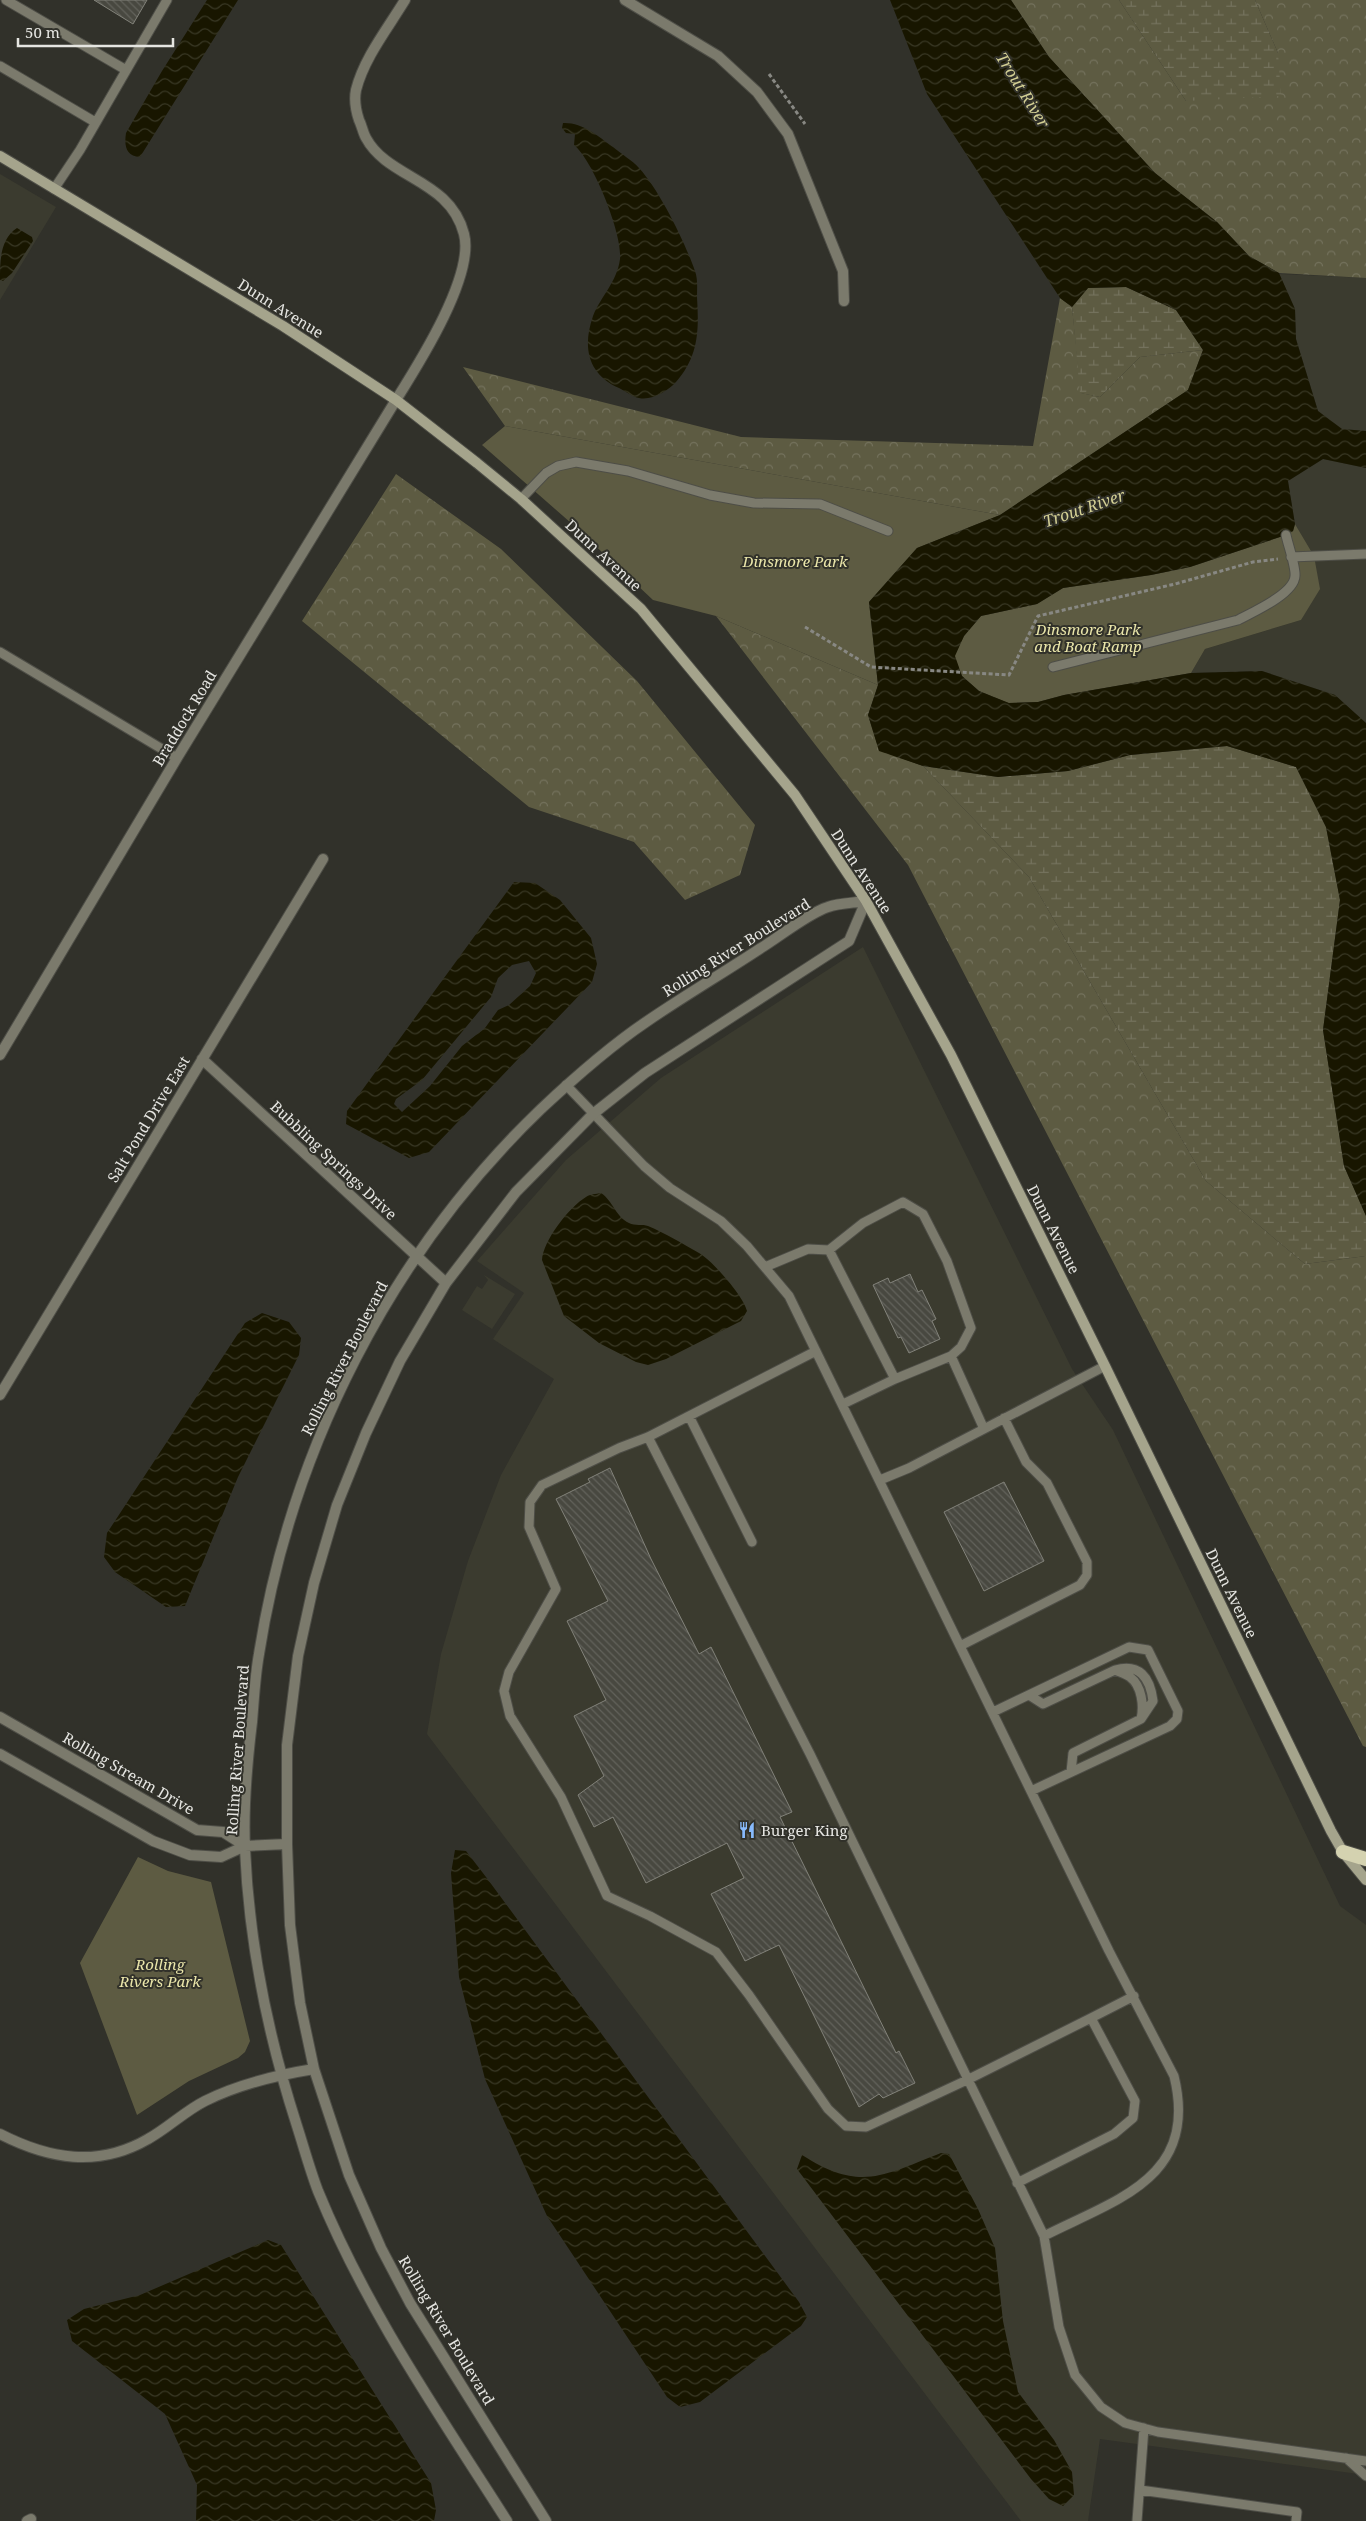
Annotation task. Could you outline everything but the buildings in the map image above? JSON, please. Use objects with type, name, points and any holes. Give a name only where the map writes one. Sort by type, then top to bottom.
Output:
[{"type":"highway","points":[[1343,1852],[1366,1859]]},
{"type":"main road","name":"Dunn Avenue","points":[[0,156],[282,326],[396,400],[521,499],[641,609],[795,795],[866,901],[950,1055],[1106,1366],[1343,1852],[1366,1880]]},
{"type":"street","name":"Braddock Road","points":[[0,1054],[177,758],[424,357],[455,292],[463,264],[464,235],[454,213],[439,193],[385,160],[366,139],[356,111],[356,92],[365,68],[405,0]]},
{"type":"street","points":[[625,0],[718,56],[756,92],[788,134],[843,271],[844,301]]},
{"type":"street","name":"Salt Pond Drive East","points":[[0,1395],[323,858]]},
{"type":"street","name":"Rolling River Boulevard","points":[[507,2521],[388,2333],[350,2262],[317,2188],[280,2075],[264,2009],[252,1935],[245,1846],[249,1750],[259,1654],[280,1557],[312,1453],[342,1387],[377,1319],[415,1257],[467,1187],[507,1142],[566,1085],[643,1024],[826,907],[866,901]]},
{"type":"street","name":"Rolling River Boulevard","points":[[546,2521],[410,2304],[381,2248],[349,2175],[314,2069],[300,2003],[290,1924],[287,1844],[287,1745],[298,1656],[314,1583],[337,1505],[366,1433],[400,1361],[446,1283],[516,1192],[593,1114],[645,1073],[849,942],[866,901]]},
{"type":"street","name":"Bubbling Springs Drive","points":[[202,1059],[415,1257],[446,1283]]},
{"type":"street","name":"Rolling Stream Drive","points":[[0,1717],[197,1830],[223,1832],[245,1846]]},
{"type":"street","points":[[0,1754],[153,1841],[190,1854],[221,1857],[245,1846],[287,1844]]},
{"type":"street","points":[[0,2134],[28,2148],[51,2155],[79,2158],[108,2154],[148,2139],[206,2100],[280,2075],[314,2069]]},
{"type":"lane","points":[[6,0],[126,70]]},
{"type":"lane","points":[[54,189],[80,150],[167,0]]},
{"type":"lane","points":[[0,66],[95,122]]},
{"type":"lane","points":[[521,499],[546,473],[558,466],[576,462],[628,471],[710,495],[745,502],[820,504],[888,531]]},
{"type":"lane","points":[[1052,667],[1238,620],[1264,607],[1289,589],[1295,576],[1286,535]]},
{"type":"lane","points":[[1291,557],[1366,554]]},
{"type":"lane","points":[[0,652],[177,758]]},
{"type":"lane","points":[[566,1085],[644,1166],[670,1188],[722,1221],[747,1246],[789,1296],[1031,1791],[1174,2076],[1179,2098],[1179,2124],[1172,2149],[1156,2172],[1139,2188],[1044,2236]]},
{"type":"lane","points":[[765,1267],[808,1248],[829,1250],[863,1223],[903,1202],[923,1214],[947,1261],[971,1328],[961,1347],[950,1356],[895,1379],[843,1404]]},
{"type":"lane","points":[[829,1250],[895,1379]]},
{"type":"lane","points":[[816,1351],[648,1437],[619,1448],[542,1486],[530,1502],[529,1527],[556,1589],[509,1672],[504,1691],[510,1716],[561,1797],[607,1896],[650,1916],[716,1952],[749,1995],[828,2109],[846,2126],[866,2127],[967,2080],[1134,1996]]},
{"type":"lane","points":[[950,1356],[984,1429]]},
{"type":"lane","points":[[880,1480],[909,1468],[1106,1366]]},
{"type":"lane","points":[[689,1416],[752,1542]]},
{"type":"lane","points":[[960,1646],[1080,1585],[1087,1575],[1087,1562],[1047,1483],[1026,1462],[1004,1418]]},
{"type":"lane","points":[[648,1437],[814,1760],[1044,2236],[1059,2327],[1075,2374],[1101,2407],[1125,2423],[1158,2432],[1366,2460]]},
{"type":"lane","points":[[993,1712],[1129,1647],[1148,1650],[1178,1710],[1177,1719],[1170,1726],[1031,1791]]},
{"type":"lane","points":[[1029,1695],[1043,1704],[1126,1666],[1135,1669],[1148,1680],[1153,1701],[1141,1719],[1073,1753],[1071,1772]]},
{"type":"lane","points":[[1114,1670],[1131,1677],[1144,1706],[1141,1719]]},
{"type":"lane","points":[[1017,2183],[1114,2134],[1133,2118],[1135,2101],[1091,2018]]},
{"type":"lane","points":[[1137,2521],[1144,2428]]},
{"type":"lane","points":[[1346,2457],[1366,2476]]},
{"type":"lane","points":[[1140,2490],[1296,2512],[1296,2521]]},
{"type":"path","points":[[769,74],[805,124]]},
{"type":"path","points":[[805,627],[871,667],[1010,675],[1038,616],[1175,584],[1253,562],[1291,557]]},
{"type":"shaded area","points":[[0,174],[56,207],[0,300]]},
{"type":"shaded area","points":[[1279,274],[1366,278],[1366,431],[1342,429],[1318,411],[1296,339],[1295,309]]},
{"type":"shaded area","points":[[1323,459],[1366,468],[1366,723],[1335,695],[1262,671],[1191,673],[1205,649],[1301,620],[1314,556],[1295,524],[1288,481]]},
{"type":"shaded area","points":[[863,947],[1072,1369],[1113,1430],[1340,1906],[1366,1925],[1366,2475],[1100,2439],[1088,2521],[1021,2521],[427,1734],[441,1654],[468,1561],[501,1475],[554,1379],[493,1339],[524,1293],[477,1261],[566,1160],[661,1078]]},
{"type":"shaded area","points":[[484,1275],[515,1294],[492,1329],[462,1310],[477,1286],[482,1289],[488,1280]]},
{"type":"green space","points":[[1011,0],[1119,0],[1186,101],[1278,53],[1255,0],[1366,0],[1366,278],[1279,273],[1249,256],[1217,222],[1155,173],[1049,57]]},
{"type":"green space","points":[[1119,0],[1255,0],[1278,53],[1281,96],[1186,101]]},
{"type":"green space","points":[[1126,287],[1176,310],[1203,350],[1140,357],[1100,397],[1080,393],[1072,307],[1088,288]]},
{"type":"green space","points":[[1060,298],[1072,307],[1081,393],[1100,397],[1140,357],[1203,350],[1188,390],[1000,515],[505,426],[463,367],[741,437],[1033,446]]},
{"type":"green space","name":"Dinsmore Park","points":[[505,426],[1000,515],[917,548],[869,602],[878,685],[716,616],[653,600],[571,523],[482,445]]},
{"type":"green space","points":[[396,474],[501,549],[637,681],[755,825],[740,875],[685,900],[634,842],[529,807],[302,621]]},
{"type":"green space","name":"Dinsmore Park and Boat Ramp","points":[[1295,524],[1314,556],[1320,589],[1301,620],[1205,649],[1191,673],[1064,695],[1038,702],[1008,703],[979,691],[962,676],[954,656],[964,636],[981,616],[1037,604],[1063,588],[1151,575],[1190,567],[1286,535],[1293,531]]},
{"type":"green space","points":[[716,616],[878,685],[868,715],[879,750],[923,766],[1029,877],[1206,1181],[1305,1264],[1366,1256],[1366,1747],[1363,1746],[908,865]]},
{"type":"green space","points":[[1227,746],[1296,767],[1326,827],[1340,900],[1323,1030],[1344,1166],[1366,1216],[1366,1256],[1305,1264],[1206,1181],[1029,877],[923,766],[998,777],[1068,771],[1130,755]]},
{"type":"green space","name":"Rolling Rivers Park","points":[[138,1857],[168,1871],[211,1882],[250,2041],[245,2052],[238,2058],[189,2081],[137,2115],[80,1963]]},
{"type":"water","points":[[207,0],[238,0],[140,157],[132,155],[127,150],[125,142],[126,133],[162,71]]},
{"type":"water","name":"Trout River","points":[[890,0],[1011,0],[1049,57],[1155,173],[1217,222],[1249,256],[1279,273],[1295,309],[1296,339],[1318,411],[1342,429],[1366,431],[1366,468],[1323,459],[1288,481],[1295,524],[1293,531],[1286,535],[1190,567],[1151,575],[1063,588],[1037,604],[981,616],[964,636],[955,656],[962,676],[979,691],[1009,703],[1038,702],[1064,695],[1191,673],[1262,671],[1335,695],[1366,723],[1366,1216],[1344,1166],[1323,1030],[1340,900],[1326,827],[1296,767],[1227,746],[1130,755],[1068,771],[998,777],[923,766],[879,751],[868,715],[878,685],[869,602],[917,548],[1000,515],[1188,390],[1203,350],[1176,310],[1126,287],[1088,288],[1072,307],[1060,298],[927,94]]},
{"type":"water","points":[[563,123],[570,123],[590,130],[639,168],[671,217],[695,271],[698,321],[693,352],[684,372],[676,382],[665,391],[649,398],[644,399],[632,395],[609,382],[594,368],[590,359],[588,339],[593,316],[616,275],[620,259],[620,248],[612,216],[598,181],[582,153],[574,145],[575,134],[566,133],[562,128]]},
{"type":"water","points":[[17,228],[32,237],[33,241],[12,273],[3,281],[0,280],[2,251],[7,238]]},
{"type":"water","points":[[514,882],[535,883],[560,900],[591,938],[597,964],[592,982],[429,1152],[409,1158],[346,1124],[347,1111]],"holes":[[[529,961],[536,973],[530,986],[509,1005],[498,1010],[485,1028],[462,1046],[430,1086],[402,1112],[394,1104],[396,1099],[422,1080],[491,997],[498,978],[512,965]]]},
{"type":"water","points":[[601,1193],[609,1200],[618,1213],[631,1224],[648,1226],[661,1232],[699,1253],[712,1263],[727,1279],[745,1305],[747,1311],[741,1321],[666,1359],[648,1365],[636,1362],[599,1343],[564,1316],[542,1260],[543,1252],[552,1234],[572,1208],[588,1196]]},
{"type":"water","points":[[262,1313],[289,1322],[301,1338],[299,1355],[238,1477],[185,1606],[166,1607],[115,1572],[104,1557],[107,1533],[245,1323]]},
{"type":"water","points":[[455,1850],[466,1851],[486,1877],[799,2302],[807,2317],[801,2326],[700,2402],[680,2407],[667,2397],[547,2216],[485,2079],[459,1977],[451,1873]]},
{"type":"water","points":[[941,2153],[949,2154],[978,2209],[995,2248],[1003,2321],[1018,2392],[1054,2440],[1072,2472],[1074,2495],[1063,2506],[1049,2499],[1031,2479],[797,2169],[802,2155],[840,2174],[856,2177],[871,2176],[903,2168]]},
{"type":"water","points":[[268,2240],[281,2245],[431,2483],[436,2510],[434,2521],[196,2521],[197,2485],[165,2414],[72,2341],[67,2320],[84,2309],[140,2295]]},
{"type":"place","name":"Burger King","points":[[747,1830]]}]
